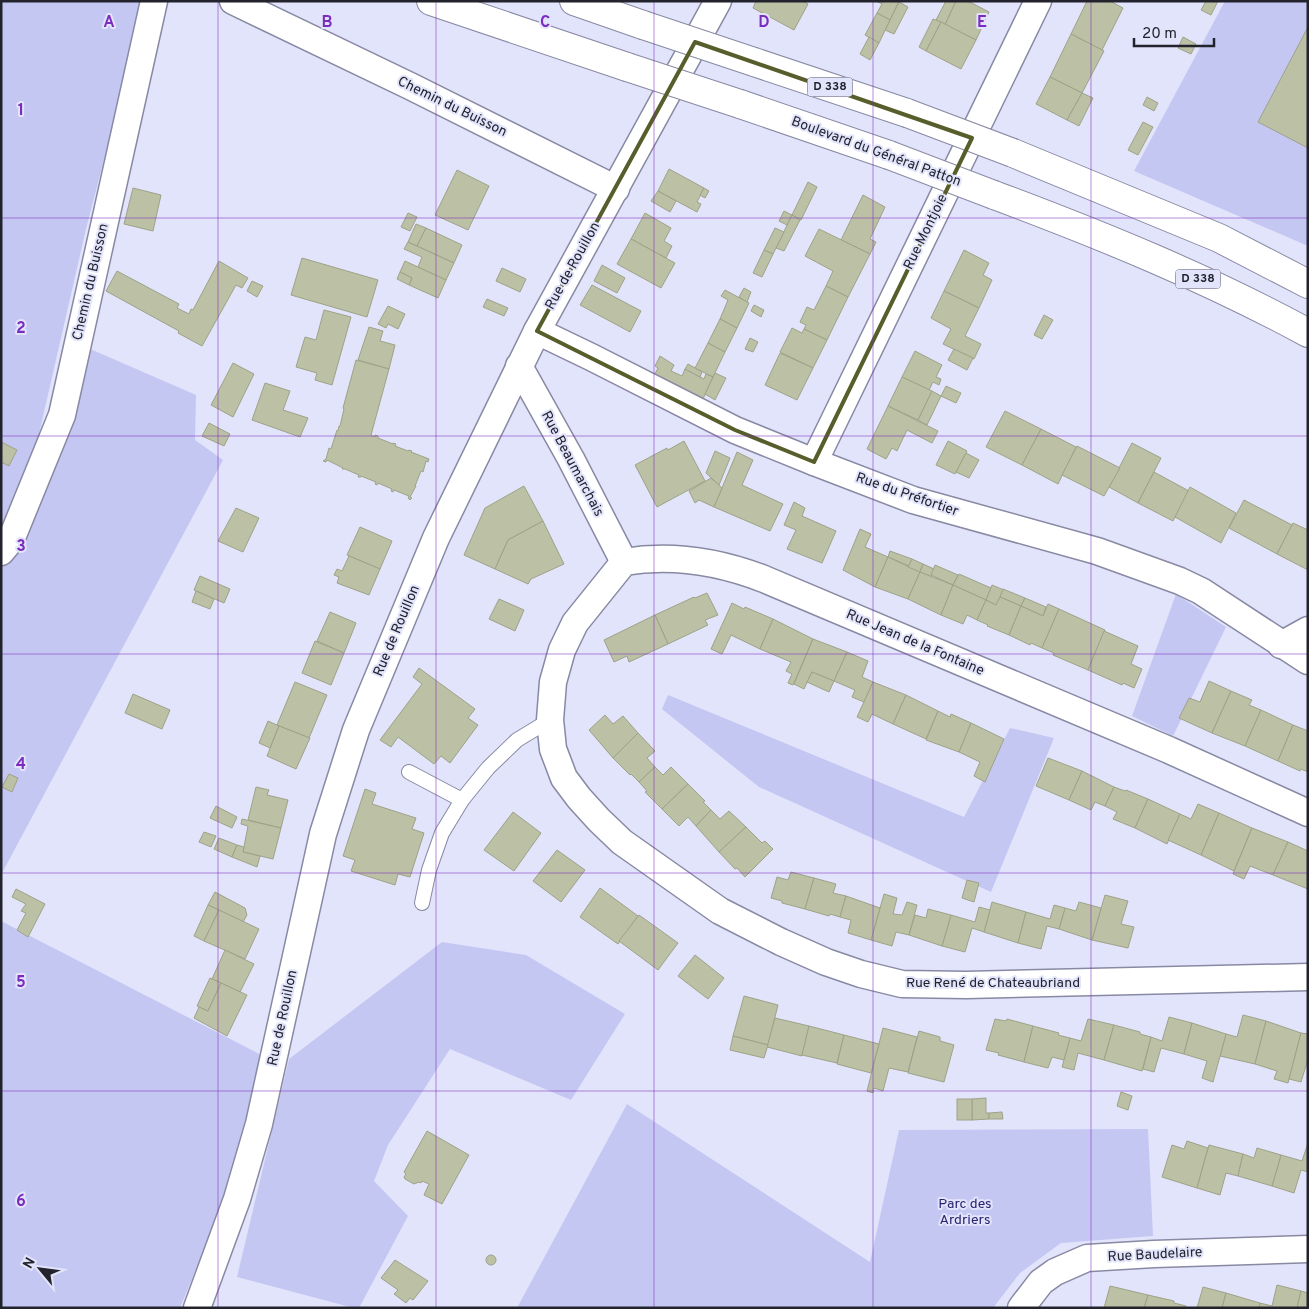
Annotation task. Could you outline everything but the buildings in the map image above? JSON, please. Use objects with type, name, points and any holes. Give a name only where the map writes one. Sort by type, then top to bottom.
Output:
[{"type":"highway","name":"Boulevard du Général Patton","points":[[431,1],[889,155],[1085,229],[1174,267],[1308,333]]},
{"type":"highway","name":"D 338","points":[[574,1],[907,113],[1013,153],[1219,238],[1308,284]]},
{"type":"street","name":"Chemin du Buisson","points":[[1,552],[11,540],[62,415],[154,1]]},
{"type":"street","name":"Chemin du Buisson","points":[[232,1],[410,86],[616,189]]},
{"type":"street","name":"Rue de Rouillon","points":[[197,1308],[237,1199],[259,1124],[323,834],[356,730],[436,538],[519,366],[718,1]]},
{"type":"street","name":"Rue Montjoie","points":[[814,462],[1038,1]]},
{"type":"street","name":"Rue du Préfortier","points":[[537,331],[735,430],[814,462],[913,500],[1097,551],[1180,581],[1201,591],[1308,661]]},
{"type":"street","name":"Rue Beaumarchais","points":[[519,366],[571,458],[624,562]]},
{"type":"street","name":"Rue Jean de la Fontaine","points":[[624,562],[647,558],[696,561],[738,569],[1133,735],[1308,813]]},
{"type":"street","name":"Rue René de Chateaubriand","points":[[624,562],[575,623],[562,650],[553,682],[550,720],[553,749],[564,778],[599,820],[622,842],[720,910],[781,942],[826,962],[861,974],[902,984],[966,985],[1308,977]]},
{"type":"street","points":[[1281,644],[1308,630]]},
{"type":"street","name":"Rue Baudelaire","points":[[1021,1308],[1041,1282],[1055,1272],[1087,1258],[1308,1249]]},
{"type":"lane","points":[[422,903],[429,870],[442,833],[462,800],[488,768],[517,740],[550,720]]},
{"type":"lane","points":[[410,772],[462,800]]},
{"type":"highlighted area","points":[[695,42],[972,138],[814,462],[735,430],[537,331]]},
{"type":"green space","points":[[1,1],[145,1],[86,229],[39,434],[62,447],[88,348],[196,395],[195,440],[223,460],[1,875]]},
{"type":"green space","points":[[1225,1],[1308,1],[1308,246],[1134,171]]},
{"type":"green space","points":[[1176,594],[1226,627],[1173,736],[1132,716]]},
{"type":"green space","points":[[668,695],[964,817],[1010,728],[1054,738],[991,892],[759,787],[662,709]]},
{"type":"green space","points":[[1,921],[265,1057],[224,1200],[180,1308],[1,1308]]},
{"type":"green space","points":[[442,942],[526,955],[625,1014],[571,1100],[450,1049],[388,1145],[374,1181],[408,1216],[359,1308],[237,1277],[289,1059]]},
{"type":"green space","name":"Parc des Ardriers","points":[[627,1104],[870,1262],[899,1130],[1148,1129],[1153,1236],[1061,1243],[1020,1273],[993,1308],[517,1308]]}]
